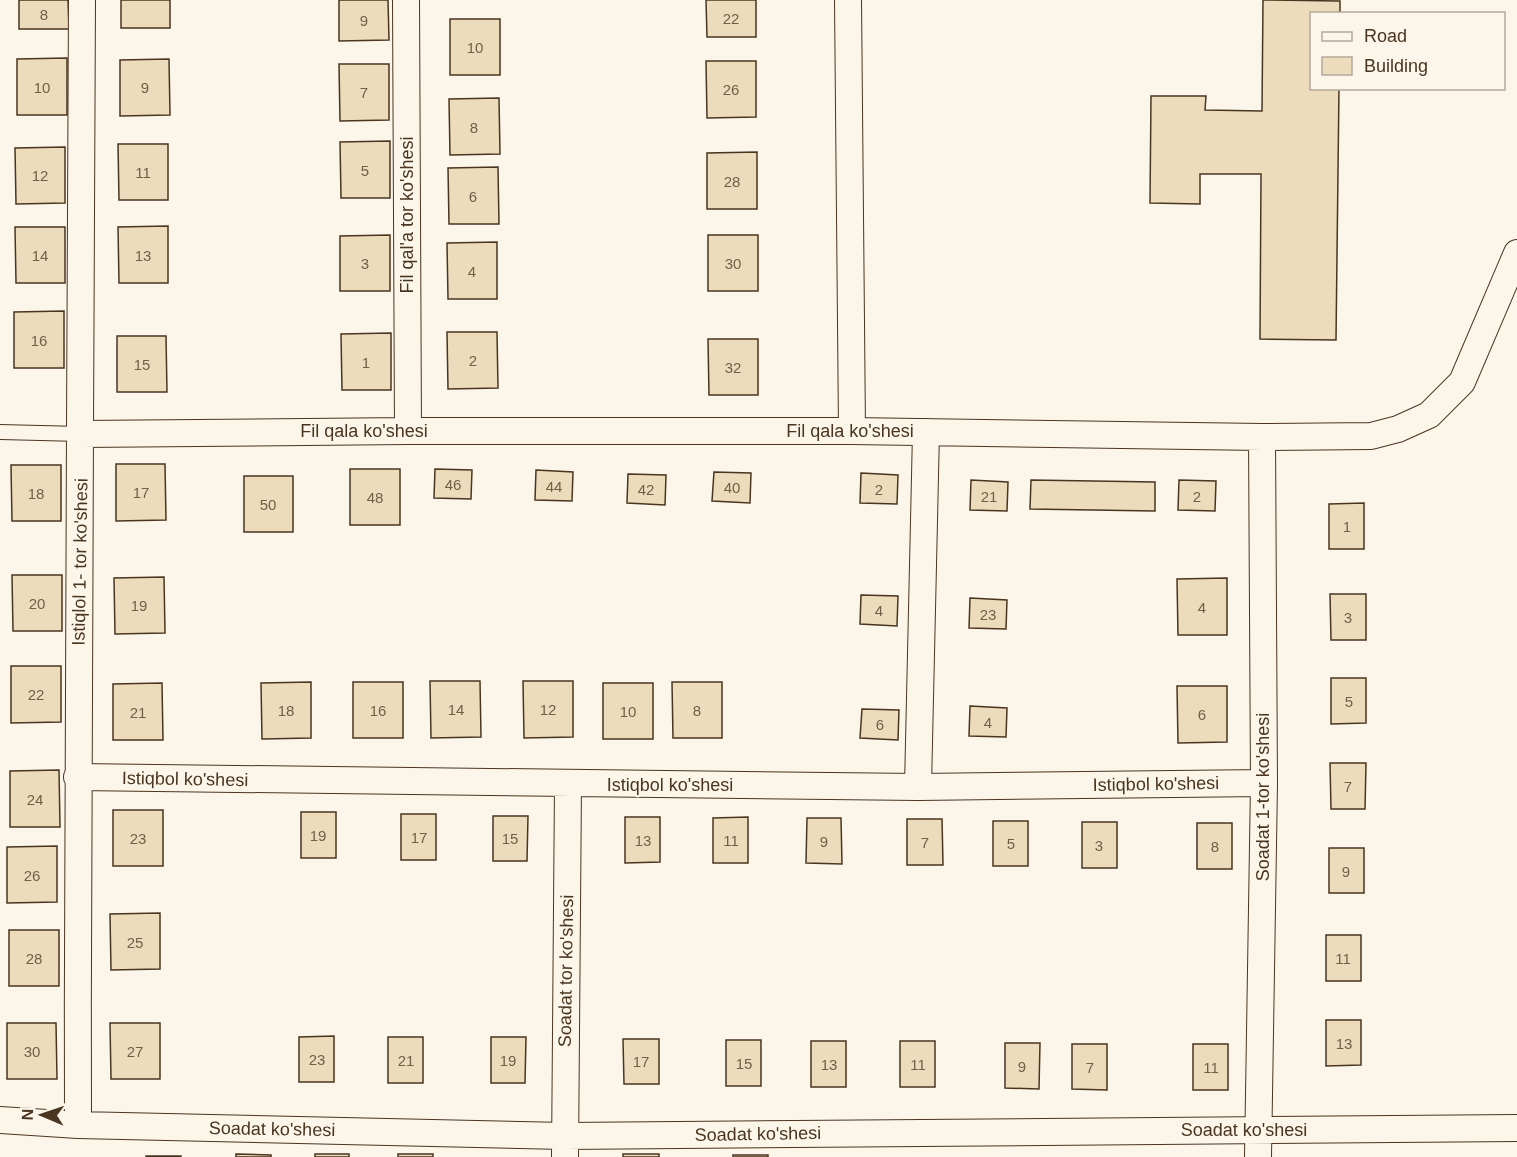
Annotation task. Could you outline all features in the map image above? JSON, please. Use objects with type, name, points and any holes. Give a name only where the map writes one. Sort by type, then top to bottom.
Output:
[{"type":"street","name":"Istiqlol 1- tor ko'shesi","points":[[78,1125],[77,777],[82,0]]},
{"type":"street","name":"Fil qal'a tor ko'shesi","points":[[406,0],[408,431]]},
{"type":"street","points":[[848,0],[852,431]]},
{"type":"street","name":"Fil qala ko'shesi","points":[[81,434],[852,431],[1262,438],[1371,436],[1398,429],[1429,415],[1462,382],[1517,253]]},
{"type":"street","points":[[918,787],[926,432]]},
{"type":"street","name":"Soadat 1-tor ko'shesi","points":[[1258,1157],[1264,783],[1262,438]]},
{"type":"street","name":"Istiqbol ko'shesi","points":[[77,777],[918,787],[1264,783]]},
{"type":"street","name":"Soadat tor ko'shesi","points":[[565,1146],[568,784]]},
{"type":"street","name":"Soadat ko'shesi","points":[[0,1120],[565,1146],[1259,1130],[1517,1128]]},
{"type":"lane","points":[[0,432],[81,434]]},
{"type":"building","points":[[19,0],[68,0],[69,29],[19,29]]},
{"type":"building","points":[[121,0],[170,0],[170,28],[121,28]]},
{"type":"building","points":[[339,0],[388,0],[389,40],[339,41]]},
{"type":"building","points":[[706,0],[756,0],[756,37],[707,37]]},
{"type":"building","points":[[1263,0],[1340,1],[1340,12],[1310,12],[1310,90],[1339,90],[1336,340],[1260,339],[1261,174],[1200,174],[1200,204],[1150,203],[1151,96],[1206,96],[1205,110],[1262,111]]},
{"type":"building","points":[[450,19],[500,19],[500,75],[450,75]]},
{"type":"building","points":[[67,58],[67,115],[17,115],[17,59]]},
{"type":"building","points":[[169,59],[170,115],[120,116],[120,60]]},
{"type":"building","points":[[706,61],[756,61],[756,117],[707,118]]},
{"type":"building","points":[[339,64],[389,64],[389,120],[340,121]]},
{"type":"building","points":[[499,98],[500,154],[450,155],[449,99]]},
{"type":"building","points":[[390,141],[390,198],[341,198],[340,142]]},
{"type":"building","points":[[118,144],[168,144],[168,200],[119,200]]},
{"type":"building","points":[[65,147],[65,203],[16,204],[15,148]]},
{"type":"building","points":[[757,152],[757,209],[707,209],[707,153]]},
{"type":"building","points":[[498,167],[499,224],[449,224],[448,168]]},
{"type":"building","points":[[168,226],[168,283],[119,283],[118,227]]},
{"type":"building","points":[[15,227],[65,227],[65,283],[16,283]]},
{"type":"building","points":[[390,235],[390,291],[340,291],[340,236]]},
{"type":"building","points":[[708,235],[758,235],[758,291],[708,291]]},
{"type":"building","points":[[497,242],[497,299],[448,299],[447,243]]},
{"type":"building","points":[[64,311],[64,368],[14,368],[14,312]]},
{"type":"building","points":[[447,332],[497,332],[498,388],[448,389]]},
{"type":"building","points":[[391,333],[391,390],[342,390],[341,334]]},
{"type":"building","points":[[117,336],[166,336],[167,392],[117,392]]},
{"type":"building","points":[[708,339],[758,339],[758,395],[709,395]]},
{"type":"building","points":[[116,464],[165,464],[166,520],[116,521]]},
{"type":"building","points":[[11,465],[61,465],[61,521],[12,521]]},
{"type":"building","points":[[350,469],[400,469],[400,525],[350,525]]},
{"type":"building","points":[[435,469],[472,470],[471,499],[434,498]]},
{"type":"building","points":[[536,470],[573,472],[572,501],[535,500]]},
{"type":"building","points":[[714,472],[751,473],[750,503],[712,501]]},
{"type":"building","points":[[861,473],[898,475],[897,504],[860,503]]},
{"type":"building","points":[[628,474],[666,475],[665,505],[627,503]]},
{"type":"building","points":[[244,476],[293,476],[293,532],[244,532]]},
{"type":"building","points":[[971,480],[1008,482],[1007,511],[970,510]]},
{"type":"building","points":[[1031,480],[1155,482],[1155,511],[1030,509]]},
{"type":"building","points":[[1179,480],[1216,481],[1215,511],[1178,510]]},
{"type":"building","points":[[1364,503],[1364,549],[1329,549],[1329,504]]},
{"type":"building","points":[[12,575],[62,575],[62,631],[13,631]]},
{"type":"building","points":[[164,577],[165,633],[115,634],[114,578]]},
{"type":"building","points":[[1227,578],[1227,635],[1178,635],[1177,579]]},
{"type":"building","points":[[1330,594],[1366,594],[1366,640],[1331,640]]},
{"type":"building","points":[[861,595],[898,596],[897,626],[860,624]]},
{"type":"building","points":[[970,598],[1007,600],[1006,629],[969,628]]},
{"type":"building","points":[[11,666],[61,666],[61,722],[11,723]]},
{"type":"building","points":[[1331,678],[1366,678],[1366,723],[1331,724]]},
{"type":"building","points":[[430,681],[480,681],[481,737],[431,738]]},
{"type":"building","points":[[523,681],[573,681],[573,737],[524,738]]},
{"type":"building","points":[[311,682],[311,738],[262,739],[261,683]]},
{"type":"building","points":[[353,682],[403,682],[403,738],[353,738]]},
{"type":"building","points":[[672,682],[722,682],[722,738],[673,738]]},
{"type":"building","points":[[162,683],[163,740],[113,740],[113,684]]},
{"type":"building","points":[[603,683],[653,683],[653,739],[603,739]]},
{"type":"building","points":[[1177,686],[1227,686],[1227,742],[1178,743]]},
{"type":"building","points":[[970,706],[1007,708],[1006,737],[969,736]]},
{"type":"building","points":[[862,709],[899,710],[898,740],[860,738]]},
{"type":"building","points":[[1330,763],[1366,763],[1365,809],[1331,809]]},
{"type":"building","points":[[59,770],[60,827],[10,827],[10,771]]},
{"type":"building","points":[[113,810],[163,810],[163,866],[113,866]]},
{"type":"building","points":[[301,812],[336,812],[336,858],[301,858]]},
{"type":"building","points":[[401,814],[436,814],[436,860],[401,860]]},
{"type":"building","points":[[493,816],[528,816],[527,861],[493,861]]},
{"type":"building","points":[[625,817],[660,817],[660,862],[625,863]]},
{"type":"building","points":[[748,817],[748,863],[713,863],[713,818]]},
{"type":"building","points":[[807,818],[841,818],[842,864],[806,863]]},
{"type":"building","points":[[907,819],[942,819],[943,865],[907,865]]},
{"type":"building","points":[[993,821],[1028,821],[1028,866],[993,866]]},
{"type":"building","points":[[1082,822],[1117,822],[1117,868],[1082,868]]},
{"type":"building","points":[[1197,823],[1232,823],[1232,869],[1197,869]]},
{"type":"building","points":[[57,846],[57,902],[7,903],[7,847]]},
{"type":"building","points":[[1329,848],[1364,848],[1364,893],[1329,893]]},
{"type":"building","points":[[160,913],[160,969],[111,970],[110,914]]},
{"type":"building","points":[[9,930],[59,930],[59,986],[9,986]]},
{"type":"building","points":[[1326,935],[1361,935],[1361,981],[1326,981]]},
{"type":"building","points":[[1326,1020],[1361,1020],[1361,1065],[1326,1066]]},
{"type":"building","points":[[7,1023],[56,1023],[57,1079],[7,1079]]},
{"type":"building","points":[[110,1023],[160,1023],[160,1079],[111,1079]]},
{"type":"building","points":[[334,1036],[334,1082],[299,1082],[299,1037]]},
{"type":"building","points":[[388,1037],[423,1037],[423,1083],[388,1083]]},
{"type":"building","points":[[491,1037],[526,1037],[525,1083],[491,1083]]},
{"type":"building","points":[[623,1039],[659,1039],[659,1084],[624,1084]]},
{"type":"building","points":[[726,1040],[761,1040],[761,1086],[726,1086]]},
{"type":"building","points":[[811,1041],[846,1041],[846,1087],[811,1087]]},
{"type":"building","points":[[900,1041],[935,1041],[935,1087],[900,1087]]},
{"type":"building","points":[[1005,1043],[1040,1043],[1039,1089],[1005,1088]]},
{"type":"building","points":[[1072,1044],[1107,1044],[1107,1090],[1072,1089]]},
{"type":"building","points":[[1193,1044],[1228,1044],[1228,1090],[1193,1090]]},
{"type":"building","points":[[236,1154],[271,1155],[271,1157],[236,1157]]},
{"type":"building","points":[[315,1154],[349,1154],[349,1157],[315,1157]]},
{"type":"building","points":[[398,1154],[433,1154],[433,1157],[398,1157]]},
{"type":"building","points":[[623,1154],[659,1154],[659,1157],[623,1157]]},
{"type":"building","points":[[733,1155],[768,1155],[768,1157],[733,1157]]},
{"type":"building","points":[[181,1156],[181,1157],[146,1157]]}]
